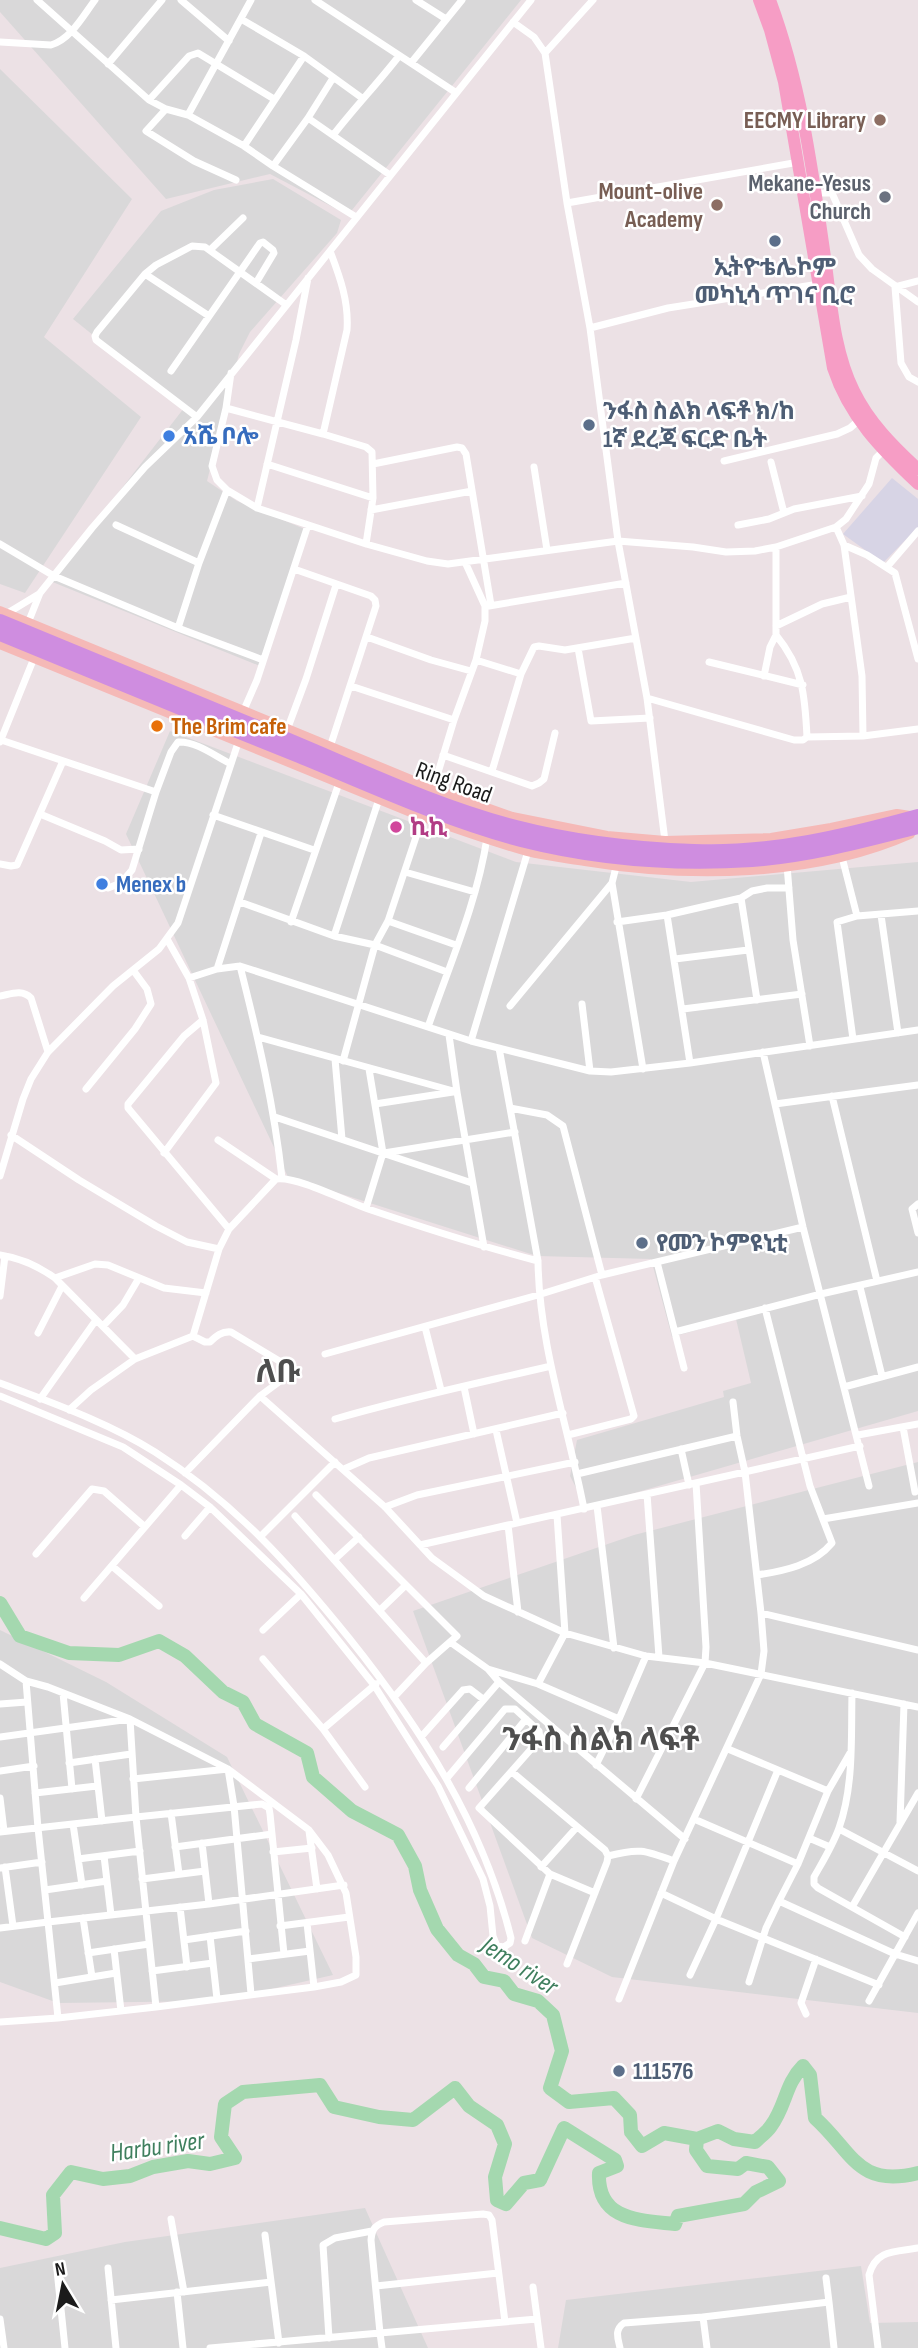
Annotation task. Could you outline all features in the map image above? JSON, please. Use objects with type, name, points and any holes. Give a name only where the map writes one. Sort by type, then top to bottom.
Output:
[{"type":"highway","name":"Ring Road","points":[[2,615],[428,798],[536,832],[608,845],[696,851],[750,850],[917,826]]},
{"type":"highway","name":"Ring Road","points":[[0,634],[442,814],[518,839],[561,849],[671,861],[751,860],[851,845],[917,826]]},
{"type":"main road","points":[[759,0],[784,82],[823,284],[842,358],[855,393],[880,431],[918,469]]},
{"type":"main road","points":[[770,0],[795,82],[816,192],[832,369],[858,421],[883,451],[918,484]]},
{"type":"street","points":[[37,0],[149,100],[166,109],[188,115],[244,145],[356,217]]},
{"type":"street","points":[[0,42],[51,45],[64,39],[73,30],[95,0]]},
{"type":"street","points":[[108,64],[162,0]]},
{"type":"street","points":[[188,115],[251,0]]},
{"type":"street","points":[[315,0],[455,92]]},
{"type":"street","points":[[416,0],[446,19]]},
{"type":"street","points":[[411,62],[462,0]]},
{"type":"street","points":[[27,623],[40,593],[145,467],[197,417],[531,0]]},
{"type":"street","points":[[545,53],[593,0]]},
{"type":"street","points":[[183,1],[229,41]]},
{"type":"street","points":[[241,19],[304,56],[362,98]]},
{"type":"street","points":[[513,22],[534,37],[545,53],[567,203],[590,328],[618,541],[647,698],[666,841]]},
{"type":"street","points":[[149,100],[189,56],[198,53],[274,99]]},
{"type":"street","points":[[244,145],[304,56]]},
{"type":"street","points":[[334,134],[399,56]]},
{"type":"street","points":[[273,166],[333,78]]},
{"type":"street","points":[[166,109],[146,131],[194,161],[236,180]]},
{"type":"street","points":[[308,118],[390,175]]},
{"type":"street","points":[[567,203],[799,162]]},
{"type":"street","points":[[816,192],[832,192],[859,255],[872,269],[918,302]]},
{"type":"street","points":[[210,250],[243,218]]},
{"type":"street","points":[[171,371],[262,242],[274,253],[256,283]]},
{"type":"street","points":[[197,417],[96,340],[97,332],[145,274],[156,265],[192,246],[200,245],[210,250],[285,304]]},
{"type":"street","points":[[323,434],[348,316],[344,288],[330,251]]},
{"type":"street","points":[[145,274],[209,316]]},
{"type":"street","points":[[257,508],[308,278]]},
{"type":"street","points":[[895,287],[918,281]]},
{"type":"street","points":[[590,328],[668,308],[823,284]]},
{"type":"street","points":[[895,287],[901,363],[909,377],[918,382]]},
{"type":"street","points":[[231,373],[212,467],[227,490],[257,508],[366,544],[448,564],[484,557],[618,541],[726,552],[776,547],[836,527],[846,519],[869,484],[876,458],[883,451]]},
{"type":"street","points":[[226,408],[323,434],[366,447],[372,452],[373,498],[366,544]]},
{"type":"street","points":[[724,461],[837,433],[850,428],[858,421]]},
{"type":"street","points":[[373,464],[457,447],[462,448],[466,454],[484,557],[488,606],[476,660],[433,789]]},
{"type":"street","points":[[771,462],[784,513]]},
{"type":"street","points":[[267,464],[373,498]]},
{"type":"street","points":[[534,467],[547,550]]},
{"type":"street","points":[[178,628],[227,490]]},
{"type":"street","points":[[371,510],[472,491]]},
{"type":"street","points":[[738,525],[846,497],[862,496]]},
{"type":"street","points":[[116,525],[199,564]]},
{"type":"street","points":[[243,712],[308,525]]},
{"type":"street","points":[[836,527],[845,545],[862,676],[863,736]]},
{"type":"street","points":[[887,567],[918,531]]},
{"type":"street","points":[[0,544],[54,576],[263,660]]},
{"type":"street","points":[[845,545],[895,573],[918,659]]},
{"type":"street","points":[[764,676],[776,630],[776,547]]},
{"type":"street","points":[[465,562],[488,606]]},
{"type":"street","points":[[293,569],[371,596],[375,600],[376,606],[367,637],[330,747]]},
{"type":"street","points":[[488,606],[626,583]]},
{"type":"street","points":[[287,730],[337,585]]},
{"type":"street","points":[[2,615],[40,593]]},
{"type":"street","points":[[776,630],[822,604],[851,597]]},
{"type":"street","points":[[2,615],[433,789],[512,817],[607,836],[666,841],[771,838],[897,814],[917,826]]},
{"type":"street","points":[[776,630],[788,649],[803,685],[807,737]]},
{"type":"street","points":[[367,637],[471,671]]},
{"type":"street","points":[[492,771],[521,674],[534,648],[539,646],[565,650],[636,638]]},
{"type":"street","points":[[0,644],[423,817],[528,851],[616,867],[716,871],[842,858],[866,851],[917,826]]},
{"type":"street","points":[[578,648],[591,720],[650,718]]},
{"type":"street","points":[[34,658],[1,742],[156,792]]},
{"type":"street","points":[[476,660],[521,674]]},
{"type":"street","points":[[709,662],[803,685]]},
{"type":"street","points":[[351,686],[454,720]]},
{"type":"street","points":[[647,698],[794,740],[807,737],[863,736],[918,729]]},
{"type":"street","points":[[443,755],[532,786],[544,779],[555,733]]},
{"type":"street","points":[[108,888],[127,878],[171,752],[178,742],[185,741],[200,747],[231,764]]},
{"type":"street","points":[[0,1175],[31,1079],[48,1052],[113,986],[159,949],[178,923],[238,743]]},
{"type":"street","points":[[0,864],[18,864],[63,761]]},
{"type":"street","points":[[291,922],[339,783]]},
{"type":"street","points":[[334,936],[379,799]]},
{"type":"street","points":[[40,814],[106,841],[121,850],[139,849]]},
{"type":"street","points":[[214,815],[314,850]]},
{"type":"street","points":[[342,1139],[339,1060],[359,1005],[375,945],[388,921],[423,817]]},
{"type":"street","points":[[217,969],[261,832]]},
{"type":"street","points":[[428,1027],[475,892],[487,838]]},
{"type":"street","points":[[471,1041],[528,851]]},
{"type":"street","points":[[842,858],[857,916]]},
{"type":"street","points":[[787,865],[793,940],[810,1046]]},
{"type":"street","points":[[616,867],[612,883],[617,922],[643,1069]]},
{"type":"street","points":[[405,872],[475,892]]},
{"type":"street","points":[[510,1006],[612,883]]},
{"type":"street","points":[[617,922],[667,915],[741,898],[752,891],[767,888],[789,888]]},
{"type":"street","points":[[741,898],[757,1000]]},
{"type":"street","points":[[240,902],[291,922],[334,936],[375,945],[447,972]]},
{"type":"street","points":[[853,1039],[837,922],[857,916],[918,911]]},
{"type":"street","points":[[667,915],[690,1063]]},
{"type":"street","points":[[881,915],[898,1033]]},
{"type":"street","points":[[388,921],[456,945]]},
{"type":"street","points":[[164,1153],[216,1083],[203,1020],[189,978],[167,939]]},
{"type":"street","points":[[675,959],[748,950]]},
{"type":"street","points":[[189,978],[217,969],[240,966],[449,1035],[590,1071],[643,1069],[918,1030]]},
{"type":"street","points":[[193,1336],[219,1249],[229,1229],[279,1178],[275,1117],[240,966]]},
{"type":"street","points":[[86,1089],[135,1029],[151,1004],[147,989],[133,970]]},
{"type":"street","points":[[0,996],[21,992],[31,998],[48,1052]]},
{"type":"street","points":[[683,1009],[802,994]]},
{"type":"street","points":[[582,1004],[590,1071]]},
{"type":"street","points":[[203,1020],[184,1036],[128,1104],[129,1111],[229,1229]]},
{"type":"street","points":[[449,1035],[484,1247]]},
{"type":"street","points":[[258,1037],[457,1092]]},
{"type":"street","points":[[499,1048],[537,1261],[538,1295],[551,1366],[584,1509]]},
{"type":"street","points":[[763,1052],[803,1227],[869,1486]]},
{"type":"street","points":[[366,1208],[383,1153],[369,1069]]},
{"type":"street","points":[[775,1104],[918,1085]]},
{"type":"street","points":[[374,1104],[457,1092]]},
{"type":"street","points":[[832,1096],[877,1281]]},
{"type":"street","points":[[510,1108],[547,1115],[563,1126],[634,1416],[568,1435]]},
{"type":"street","points":[[275,1117],[472,1184]]},
{"type":"street","points":[[383,1153],[515,1132]]},
{"type":"street","points":[[11,1135],[156,1226],[187,1242],[219,1249]]},
{"type":"street","points":[[218,1140],[279,1178],[484,1247],[537,1261]]},
{"type":"street","points":[[918,1204],[912,1209],[918,1233]]},
{"type":"street","points":[[325,1353],[599,1276],[803,1227]]},
{"type":"street","points":[[0,1296],[3,1255],[41,1268],[55,1278],[135,1359]]},
{"type":"street","points":[[657,1262],[684,1368]]},
{"type":"street","points":[[55,1278],[95,1264],[108,1265],[164,1288],[206,1293]]},
{"type":"street","points":[[675,1332],[918,1272]]},
{"type":"street","points":[[103,1326],[123,1306],[139,1278]]},
{"type":"street","points":[[38,1333],[62,1286]]},
{"type":"street","points":[[860,1287],[882,1376]]},
{"type":"street","points":[[757,1575],[794,1568],[830,1546],[831,1539],[810,1486],[765,1308]]},
{"type":"street","points":[[40,1399],[96,1320]]},
{"type":"street","points":[[425,1327],[441,1390]]},
{"type":"street","points":[[69,1410],[91,1390],[135,1359],[193,1336],[210,1342],[217,1335],[231,1332],[286,1366],[287,1376],[260,1396],[185,1473]]},
{"type":"street","points":[[335,1419],[441,1390],[551,1366]]},
{"type":"street","points":[[844,1387],[918,1367]]},
{"type":"street","points":[[0,1383],[69,1410],[134,1441],[185,1473],[261,1536],[306,1585],[395,1696],[447,1778],[472,1829],[503,1905],[510,1943],[504,1947],[497,1946],[483,1879],[457,1823],[418,1754],[374,1685],[301,1594],[210,1507],[181,1485],[123,1447],[0,1395]]},
{"type":"street","points":[[464,1387],[474,1434]]},
{"type":"street","points":[[260,1396],[385,1507],[432,1558],[484,1596],[518,1612],[565,1633],[646,1656],[705,1663],[917,1705]]},
{"type":"street","points":[[620,1999],[674,1861],[761,1674],[764,1651],[761,1613],[745,1472],[733,1402]]},
{"type":"street","points":[[344,1469],[369,1458],[563,1413]]},
{"type":"street","points":[[858,1436],[918,1424]]},
{"type":"street","points":[[902,1427],[915,1492]]},
{"type":"street","points":[[496,1430],[517,1523]]},
{"type":"street","points":[[577,1474],[737,1436]]},
{"type":"street","points":[[420,1545],[860,1446]]},
{"type":"street","points":[[636,1799],[705,1663],[706,1647],[692,1484],[681,1449]]},
{"type":"street","points":[[261,1536],[335,1462]]},
{"type":"street","points":[[385,1507],[417,1495],[575,1462]]},
{"type":"street","points":[[84,1598],[181,1485]]},
{"type":"street","points":[[36,1554],[92,1489],[104,1491],[145,1527]]},
{"type":"street","points":[[647,1494],[659,1657]]},
{"type":"street","points":[[316,1495],[457,1636],[426,1663],[395,1696]]},
{"type":"street","points":[[823,1519],[918,1503]]},
{"type":"street","points":[[597,1506],[614,1648]]},
{"type":"street","points":[[185,1536],[210,1507]]},
{"type":"street","points":[[538,1684],[565,1633],[557,1515]]},
{"type":"street","points":[[295,1516],[426,1663]]},
{"type":"street","points":[[508,1525],[518,1612]]},
{"type":"street","points":[[334,1560],[359,1537]]},
{"type":"street","points":[[112,1566],[159,1606]]},
{"type":"street","points":[[380,1610],[406,1585]]},
{"type":"street","points":[[263,1630],[301,1594]]},
{"type":"street","points":[[761,1613],[918,1650]]},
{"type":"street","points":[[450,1642],[488,1669],[499,1682],[685,1839]]},
{"type":"street","points":[[596,1765],[646,1656]]},
{"type":"street","points":[[263,1659],[323,1729],[365,1787]]},
{"type":"street","points":[[0,1664],[26,1681],[130,1719],[228,1769],[267,1801],[309,1830],[328,1855],[344,1885],[356,1957],[356,1975],[349,1980],[314,1987],[121,2011],[0,2022]]},
{"type":"street","points":[[488,1669],[538,1684],[619,1718]]},
{"type":"street","points":[[323,1729],[382,1679]]},
{"type":"street","points":[[26,1681],[58,2018]]},
{"type":"street","points":[[443,1747],[499,1682]]},
{"type":"street","points":[[421,1737],[463,1689],[470,1689],[483,1699]]},
{"type":"street","points":[[63,1693],[72,1789]]},
{"type":"street","points":[[852,1693],[849,1780],[839,1829],[814,1877],[814,1884],[905,1937]]},
{"type":"street","points":[[0,1704],[27,1702]]},
{"type":"street","points":[[900,1825],[904,1704]]},
{"type":"street","points":[[447,1778],[505,1709],[515,1709],[539,1731],[540,1739],[479,1808],[550,1874],[595,1893]]},
{"type":"street","points":[[0,1737],[130,1719]]},
{"type":"street","points":[[130,1719],[139,1851],[156,2007]]},
{"type":"street","points":[[469,1788],[526,1719]]},
{"type":"street","points":[[728,1749],[828,1791]]},
{"type":"street","points":[[749,1982],[770,1918],[798,1864],[828,1791],[850,1753]]},
{"type":"street","points":[[69,1763],[131,1754]]},
{"type":"street","points":[[95,1759],[102,1821]]},
{"type":"street","points":[[0,1771],[33,1766]]},
{"type":"street","points":[[133,1779],[228,1769]]},
{"type":"street","points":[[228,1769],[234,1806],[251,1994]]},
{"type":"street","points":[[690,1975],[778,1770]]},
{"type":"street","points":[[512,1772],[605,1850],[607,1856],[566,1964]]},
{"type":"street","points":[[35,1793],[97,1786]]},
{"type":"street","points":[[852,1907],[918,1793]]},
{"type":"street","points":[[0,1799],[2,1831],[267,1801]]},
{"type":"street","points":[[267,1801],[284,1954]]},
{"type":"street","points":[[171,1813],[178,1874]]},
{"type":"street","points":[[694,1819],[798,1864]]},
{"type":"street","points":[[73,1824],[82,1885]]},
{"type":"street","points":[[541,1867],[577,1827]]},
{"type":"street","points":[[839,1829],[918,1871]]},
{"type":"street","points":[[309,1830],[317,1889]]},
{"type":"street","points":[[175,1847],[272,1834]]},
{"type":"street","points":[[809,1838],[830,1847]]},
{"type":"street","points":[[202,1843],[209,1904]]},
{"type":"street","points":[[273,1852],[312,1848]]},
{"type":"street","points":[[607,1856],[632,1849],[674,1861]]},
{"type":"street","points":[[78,1858],[139,1851]]},
{"type":"street","points":[[104,1856],[111,1915]]},
{"type":"street","points":[[13,1926],[4,1892],[3,1867],[42,1862]]},
{"type":"street","points":[[142,1879],[205,1871]]},
{"type":"street","points":[[525,1941],[550,1874]]},
{"type":"street","points":[[45,1889],[107,1881]]},
{"type":"street","points":[[0,1928],[180,1908],[344,1885]]},
{"type":"street","points":[[661,1893],[716,1919],[879,1984]]},
{"type":"street","points":[[779,1901],[895,1954],[918,1961]]},
{"type":"street","points":[[180,1908],[187,1967]]},
{"type":"street","points":[[869,2001],[918,1913]]},
{"type":"street","points":[[280,1926],[349,1917]]},
{"type":"street","points":[[83,1918],[92,1977]]},
{"type":"street","points":[[307,1923],[314,1987]]},
{"type":"street","points":[[184,1940],[246,1931]]},
{"type":"street","points":[[210,1936],[217,1999]]},
{"type":"street","points":[[88,1953],[149,1944]]},
{"type":"street","points":[[114,1949],[121,2011]]},
{"type":"street","points":[[248,1959],[310,1951]]},
{"type":"street","points":[[806,2014],[801,2003],[816,1959]]},
{"type":"street","points":[[152,1971],[213,1963]]},
{"type":"street","points":[[55,1983],[116,1973]]},
{"type":"street","points":[[382,2348],[372,2231],[376,2225],[384,2222],[489,2215],[492,2220],[505,2322]]},
{"type":"street","points":[[171,2220],[181,2292],[183,2348]]},
{"type":"street","points":[[330,2338],[323,2245],[335,2238],[372,2231]]},
{"type":"street","points":[[265,2235],[279,2343]]},
{"type":"street","points":[[878,2348],[869,2275],[872,2264],[881,2255],[918,2248]]},
{"type":"street","points":[[108,2268],[116,2348]]},
{"type":"street","points":[[57,2270],[65,2348]]},
{"type":"street","points":[[376,2286],[498,2273]]},
{"type":"street","points":[[826,2278],[834,2348]]},
{"type":"street","points":[[111,2300],[271,2282]]},
{"type":"street","points":[[533,2287],[541,2348]]},
{"type":"street","points":[[620,2348],[617,2333],[624,2323],[830,2302]]},
{"type":"street","points":[[703,2317],[707,2348]]},
{"type":"street","points":[[0,2319],[4,2348]]},
{"type":"street","points":[[210,2348],[537,2319]]},
{"type":"shaded area","points":[[0,0],[521,0],[348,215],[270,174],[166,199],[0,12]]},
{"type":"shaded area","points":[[0,69],[132,199],[44,337],[141,417],[25,593],[0,584]]},
{"type":"shaded area","points":[[273,179],[341,220],[337,233],[250,332],[239,354],[207,481],[237,501],[307,530],[260,666],[50,581],[184,408],[73,319],[161,211],[214,190]]},
{"type":"shaded area","points":[[892,478],[918,499],[918,527],[883,563],[843,534]]},
{"type":"shaded area","points":[[170,731],[516,862],[691,882],[918,862],[918,1411],[586,1507],[570,1476],[577,1440],[724,1397],[723,1391],[751,1383],[736,1319],[672,1337],[651,1259],[537,1256],[288,1177],[126,834]]},
{"type":"shaded area","points":[[918,1462],[918,2013],[612,1977],[532,1938],[413,1611],[634,1535]]},
{"type":"shaded area","points":[[0,1630],[106,1682],[227,1757],[333,1975],[219,2001],[58,2003],[0,1982]]},
{"type":"shaded area","points":[[365,2208],[428,2348],[0,2348],[0,2268],[125,2242]]},
{"type":"shaded area","points":[[861,2266],[870,2323],[918,2322],[918,2348],[558,2348],[566,2300]]},
{"type":"waterway","name":"Jemo river","points":[[0,1603],[20,1636],[69,1653],[119,1655],[159,1641],[185,1656],[223,1692],[243,1702],[255,1724],[307,1753],[313,1777],[352,1811],[398,1835],[415,1866],[420,1890],[437,1929],[458,1955],[474,1964],[484,1977],[504,1981],[514,1994],[538,2001],[553,2015],[562,2051],[550,2088],[569,2102],[614,2098],[630,2115],[631,2132],[642,2146],[664,2133],[697,2139],[718,2131],[734,2139],[755,2142],[776,2118],[793,2080],[803,2066],[810,2075],[815,2118],[858,2164],[882,2176],[918,2173]]},
{"type":"waterway","name":"Harbu river","points":[[0,2228],[46,2239],[55,2233],[53,2195],[71,2172],[103,2179],[130,2176],[153,2167],[188,2161],[210,2164],[235,2158],[221,2137],[225,2104],[243,2092],[320,2085],[334,2107],[379,2117],[413,2120],[455,2088],[469,2106],[497,2125],[505,2144],[495,2177],[497,2200],[506,2204],[524,2183],[540,2180],[564,2128],[615,2160],[617,2166],[599,2173],[600,2189],[605,2201],[613,2209],[635,2219],[675,2224],[678,2216],[744,2204],[756,2192],[779,2181],[768,2167],[746,2163],[738,2169],[707,2166],[696,2150],[697,2139]]},
{"type":"place","name":"EECMY Library","points":[[880,120]]},
{"type":"place","name":"Mekane-Yesus Church","points":[[885,197]]},
{"type":"place","name":"Mount-olive Academy","points":[[717,205]]},
{"type":"place","name":"ኢትዮቴሌኮም መካኒሳ ጥገና ቢሮ","points":[[775,241]]},
{"type":"place","name":"ንፋስ ስልክ ላፍቶ ክ/ከ 1ኛ ደረጃ ፍርድ ቤት","points":[[589,425]]},
{"type":"place","name":"አሼ ቦሎ","points":[[169,436]]},
{"type":"place","name":"The Brim cafe","points":[[157,726]]},
{"type":"place","name":"ኪኪ","points":[[396,827]]},
{"type":"place","name":"Menex b","points":[[102,884]]},
{"type":"place","name":"የመን ኮምዩኒቲ","points":[[642,1243]]},
{"type":"place","name":"111576","points":[[619,2071]]},
{"type":"district","name":"ለቡ","points":[[278,1371]]},
{"type":"district","name":"ንፋስ ስልክ ላፍቶ","points":[[601,1739]]}]
